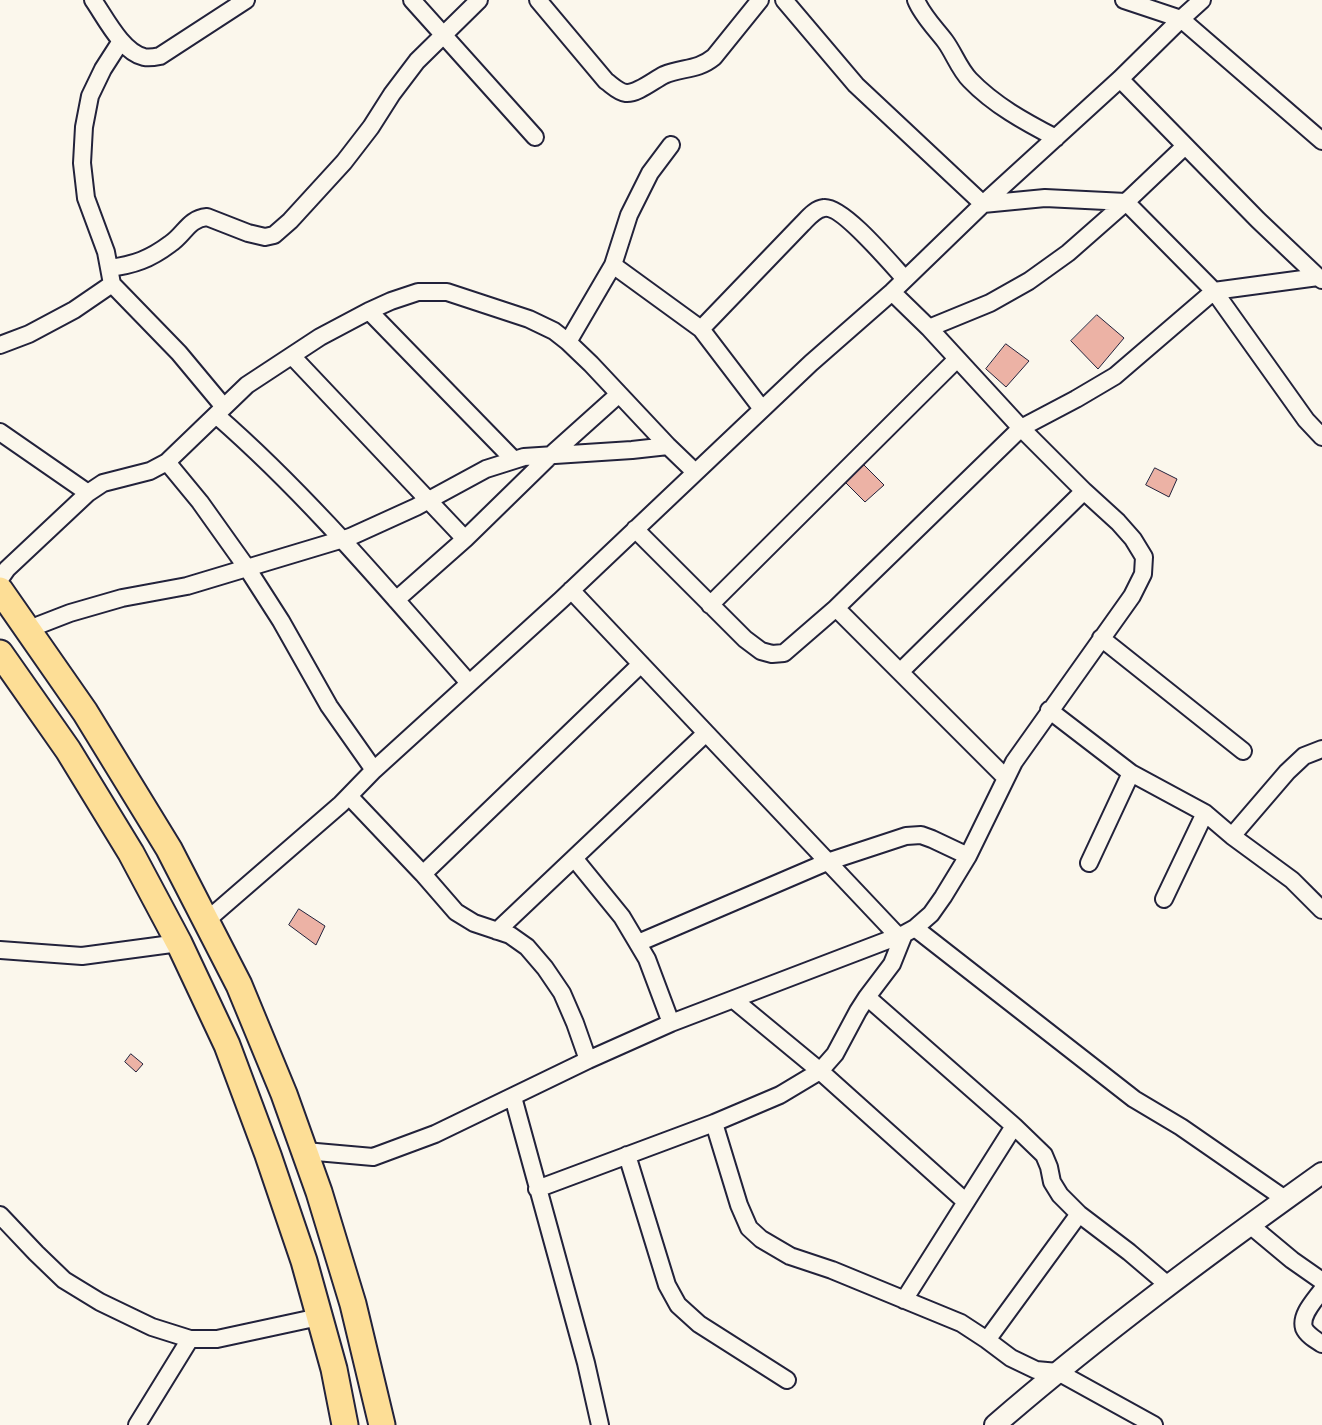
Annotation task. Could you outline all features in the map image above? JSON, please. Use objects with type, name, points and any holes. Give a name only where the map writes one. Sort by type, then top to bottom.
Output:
[{"type":"main road","points":[[0,590],[85,712],[164,840],[239,985],[284,1094],[319,1192],[353,1304],[382,1425]]},
{"type":"main road","points":[[0,652],[73,758],[131,853],[179,943],[227,1045],[268,1155],[304,1261],[334,1369],[345,1425]]},
{"type":"street","points":[[94,0],[121,41],[142,56],[160,56],[246,0]]},
{"type":"street","points":[[412,0],[534,137]]},
{"type":"street","points":[[109,268],[128,266],[152,256],[172,243],[200,217],[207,217],[248,234],[265,237],[274,235],[290,221],[344,162],[417,61],[479,0]]},
{"type":"street","points":[[538,0],[606,81],[625,93],[634,92],[666,74],[706,64],[714,57],[760,0]]},
{"type":"street","points":[[784,0],[856,86],[983,204],[1045,198],[1126,202],[1214,291],[1301,412],[1322,437]]},
{"type":"street","points":[[916,0],[920,9],[946,43],[968,78],[995,102],[1019,119],[1056,138]]},
{"type":"street","points":[[1124,0],[1181,19],[1322,141]]},
{"type":"street","points":[[206,921],[350,796],[374,770],[571,590],[811,363],[892,292],[983,204],[1120,79],[1202,0]]},
{"type":"street","points":[[121,41],[90,96],[84,127],[82,163],[86,198],[106,252],[112,284],[180,353],[220,411],[342,539],[469,683]]},
{"type":"street","points":[[1120,79],[1320,279]]},
{"type":"street","points":[[568,342],[613,265],[629,215],[650,173],[671,145]]},
{"type":"street","points":[[929,328],[990,303],[1029,281],[1068,253],[1126,202],[1185,146]]},
{"type":"street","points":[[701,329],[802,224],[818,210],[824,208],[834,210],[843,216],[875,246],[904,279]]},
{"type":"street","points":[[613,265],[701,329],[762,409]]},
{"type":"street","points":[[635,529],[745,639],[761,651],[772,654],[784,653],[836,608],[1021,428],[1076,399],[1114,376],[1214,291],[1320,279]]},
{"type":"street","points":[[0,345],[29,334],[74,310],[112,284]]},
{"type":"street","points":[[0,579],[7,569],[88,492],[103,483],[150,472],[167,462],[247,385],[320,336],[391,301],[418,292],[448,292],[529,318],[554,331],[568,342],[695,472]]},
{"type":"street","points":[[305,1151],[373,1157],[435,1134],[588,1060],[671,1023],[905,933],[931,914],[968,856],[1014,762],[1049,710],[1132,596],[1143,574],[1144,558],[1133,539],[1118,522],[1021,428],[929,328],[892,292]]},
{"type":"street","points":[[369,311],[514,460]]},
{"type":"street","points":[[292,356],[465,539]]},
{"type":"street","points":[[710,605],[957,359]]},
{"type":"street","points":[[396,600],[465,539],[551,455],[619,394]]},
{"type":"street","points":[[0,432],[88,492]]},
{"type":"street","points":[[31,634],[39,625],[70,613],[122,598],[187,586],[342,539],[416,507],[486,469],[524,457],[668,446]]},
{"type":"street","points":[[167,462],[200,502],[247,568],[281,621],[329,706],[374,770]]},
{"type":"street","points":[[900,672],[1084,491]]},
{"type":"street","points":[[571,590],[827,862],[905,933],[1134,1099],[1180,1127],[1285,1199]]},
{"type":"street","points":[[836,608],[1006,778]]},
{"type":"street","points":[[1102,638],[1243,751]]},
{"type":"street","points":[[424,874],[641,664]]},
{"type":"street","points":[[1049,710],[1132,773],[1205,813],[1232,836],[1292,880],[1322,910]]},
{"type":"street","points":[[496,931],[706,732]]},
{"type":"street","points":[[1232,836],[1287,772],[1304,756],[1322,749]]},
{"type":"street","points":[[1089,863],[1132,773]]},
{"type":"street","points":[[350,796],[424,874],[456,912],[474,923],[510,935],[527,947],[562,992],[588,1060]]},
{"type":"street","points":[[1164,899],[1205,813]]},
{"type":"street","points":[[638,943],[827,862],[906,836],[921,835],[968,856]]},
{"type":"street","points":[[574,858],[622,917],[647,958],[671,1023]]},
{"type":"street","points":[[538,1188],[714,1123],[780,1095],[820,1070],[835,1054],[867,996],[892,964],[905,933]]},
{"type":"street","points":[[0,950],[82,956],[179,943]]},
{"type":"street","points":[[867,996],[1014,1126],[1044,1155],[1052,1182],[1060,1195],[1079,1214],[1129,1252],[1169,1286]]},
{"type":"street","points":[[734,1000],[820,1070],[966,1202]]},
{"type":"street","points":[[513,1097],[586,1363],[600,1425]]},
{"type":"street","points":[[714,1123],[739,1205],[749,1228],[761,1239],[790,1256],[832,1270],[961,1323],[1011,1358],[1036,1370],[1058,1372],[1154,1425]]},
{"type":"street","points":[[904,1300],[1014,1126]]},
{"type":"street","points":[[627,1155],[667,1285],[678,1305],[699,1324],[787,1380]]},
{"type":"street","points":[[995,1425],[1058,1372],[1169,1286],[1322,1173]]},
{"type":"street","points":[[987,1340],[1079,1214]]},
{"type":"street","points":[[0,1215],[64,1280],[100,1302],[152,1327],[190,1340],[217,1339],[319,1317]]},
{"type":"street","points":[[1250,1225],[1292,1260],[1322,1281]]},
{"type":"street","points":[[1322,1290],[1305,1314],[1304,1321],[1304,1329],[1322,1344]]},
{"type":"street","points":[[137,1425],[190,1340]]},
{"type":"building","points":[[1097,315],[1124,338],[1098,369],[1071,341]]},
{"type":"building","points":[[1006,344],[1029,361],[1006,387],[986,369]]},
{"type":"building","points":[[864,465],[884,485],[865,502],[845,482]]},
{"type":"building","points":[[1155,468],[1177,479],[1169,497],[1146,485]]},
{"type":"building","points":[[299,909],[325,926],[316,945],[289,925]]},
{"type":"building","points":[[131,1054],[143,1064],[136,1072],[125,1062]]}]
